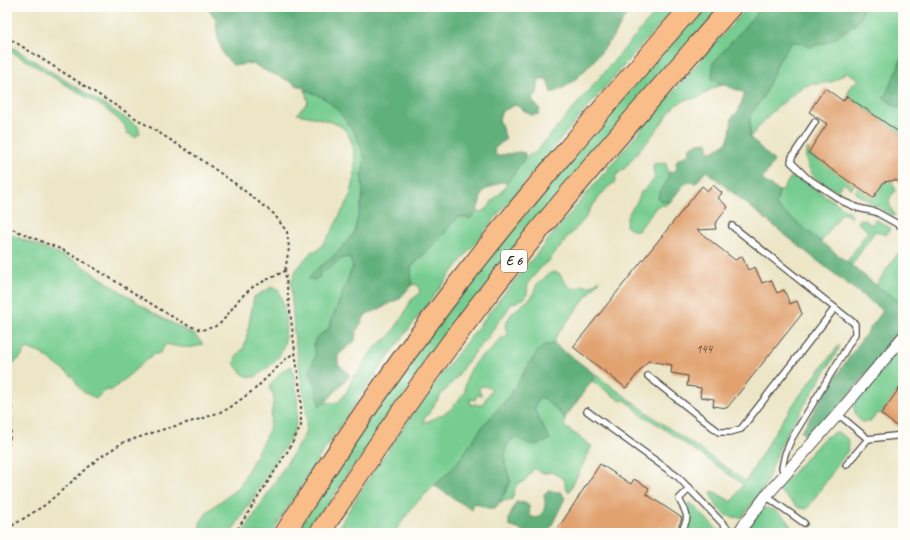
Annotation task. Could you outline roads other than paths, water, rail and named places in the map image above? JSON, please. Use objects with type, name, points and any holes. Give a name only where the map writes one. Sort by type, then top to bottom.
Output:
[{"type":"highway","name":"E 6","points":[[285,533],[366,409],[444,302],[537,187],[691,7]]},
{"type":"highway","name":"E 6","points":[[320,533],[360,470],[417,388],[488,293],[590,169],[731,7]]},
{"type":"street","points":[[738,533],[766,496],[903,337]]},
{"type":"lane","points":[[815,122],[792,157],[791,162],[806,177],[844,202],[858,208],[876,212],[903,227]]},
{"type":"lane","points":[[732,226],[855,324],[855,334],[792,438],[785,454],[782,468],[785,474]]},
{"type":"lane","points":[[648,376],[718,432],[730,432],[741,429],[835,308]]},
{"type":"lane","points":[[587,411],[678,477],[732,533]]},
{"type":"lane","points":[[838,414],[868,439]]},
{"type":"lane","points":[[846,465],[868,439],[903,435]]},
{"type":"lane","points":[[680,533],[688,521],[688,516],[679,499],[690,488]]},
{"type":"lane","points":[[766,496],[804,523]]}]
